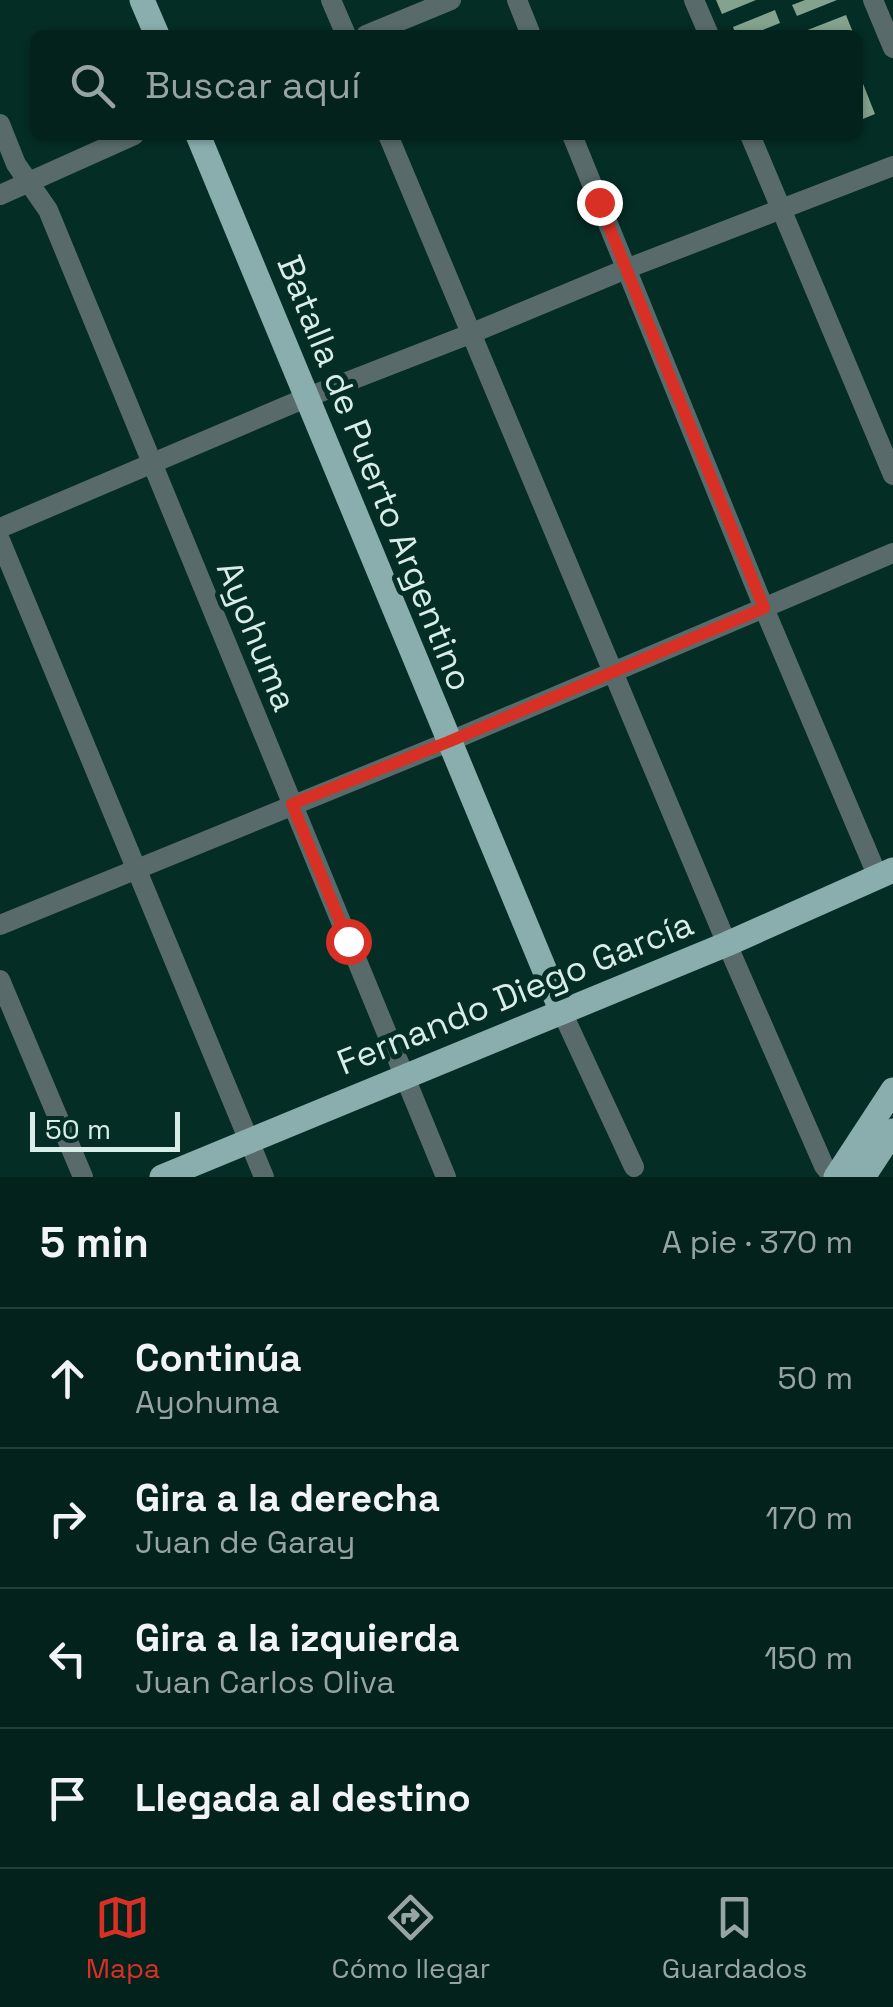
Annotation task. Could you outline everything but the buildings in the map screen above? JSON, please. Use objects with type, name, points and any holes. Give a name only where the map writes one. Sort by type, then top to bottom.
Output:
[{"type":"main road","points":[[142,0],[154,30]]},
{"type":"main road","name":"Batalla de Puerto Argentino","points":[[200,140],[562,1012]]},
{"type":"main road","name":"Fernando Diego García","points":[[162,1177],[727,944],[885,874]]},
{"type":"main road","points":[[835,1177],[893,1090]]},
{"type":"main road","points":[[863,1177],[893,1131]]},
{"type":"street","points":[[331,0],[344,30]]},
{"type":"street","points":[[378,30],[451,0]]},
{"type":"street","points":[[517,0],[530,30]]},
{"type":"street","points":[[694,0],[706,30]]},
{"type":"street","points":[[873,0],[893,48]]},
{"type":"street","name":"Ayohuma","points":[[0,124],[16,164],[48,210],[446,1177]]},
{"type":"street","points":[[0,195],[123,140]]},
{"type":"street","points":[[390,140],[727,944],[824,1166],[835,1177]]},
{"type":"street","points":[[574,140],[764,608],[885,874]]},
{"type":"street","points":[[752,140],[893,475]]},
{"type":"street","points":[[0,528],[308,397],[893,166]]},
{"type":"street","points":[[0,540],[264,1177]]},
{"type":"street","points":[[0,925],[448,742],[893,553]]},
{"type":"street","points":[[0,980],[83,1177]]},
{"type":"street","name":"Batalla de Puerto Argentino","points":[[562,1012],[634,1168]]},
{"type":"route","points":[[348,941],[292,804],[764,608],[599,202]]}]
